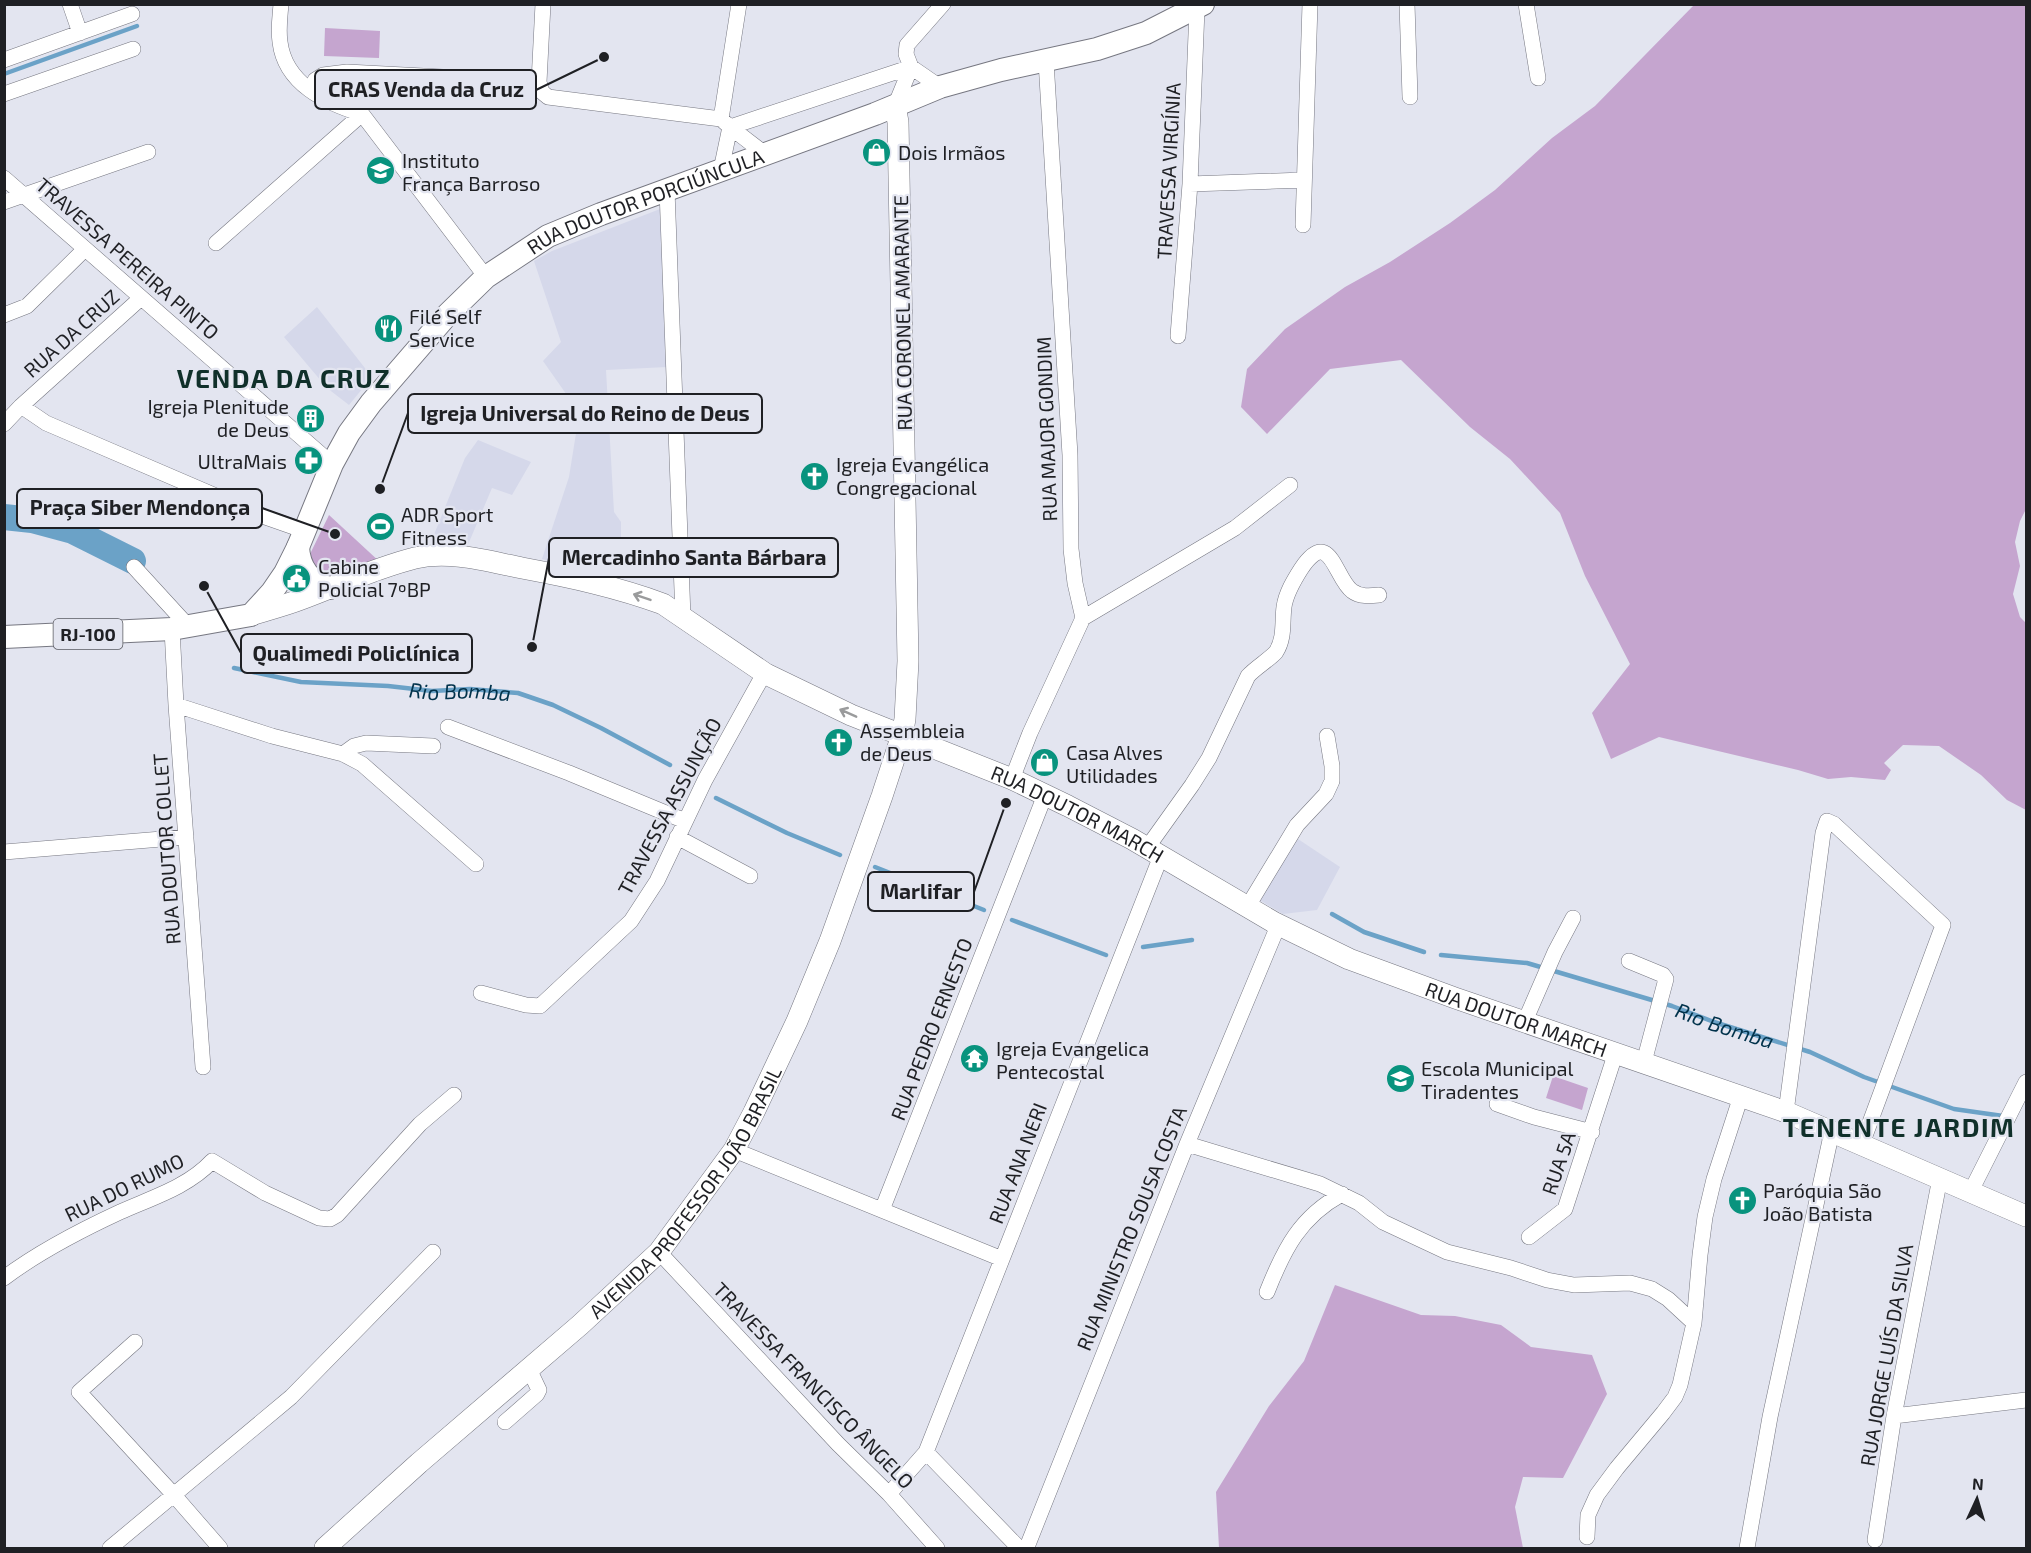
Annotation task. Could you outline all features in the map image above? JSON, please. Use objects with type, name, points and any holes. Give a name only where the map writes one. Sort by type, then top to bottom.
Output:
[{"type":"main road","name":"RUA DOUTOR PORCIÚNCULA","points":[[251,615],[280,581],[302,539],[332,464],[349,433],[371,403],[447,315],[486,277],[548,236],[896,106],[940,87],[1001,70],[1097,50],[1146,33],[1200,7]]},
{"type":"main road","name":"RUA CORONEL AMARANTE","points":[[896,106],[901,239],[908,661],[902,735]]},
{"type":"main road","points":[[302,539],[299,557],[304,570],[317,583],[330,588]]},
{"type":"main road","name":"RUA DOUTOR MARCH","points":[[4,638],[180,627],[251,615],[415,558],[440,555],[468,557],[611,586],[663,604],[766,674],[851,715],[1012,779],[1098,821],[1275,923],[1348,959],[1385,974],[1786,1112],[2026,1216]]},
{"type":"main road","name":"AVENIDA PROFESSOR JOÃO BRASIL","points":[[326,1548],[658,1252],[734,1150],[797,1021],[826,951],[902,735]]},
{"type":"street","points":[[70,4],[80,33]]},
{"type":"street","points":[[281,4],[280,44],[288,66],[309,92],[338,107],[362,114],[486,277]]},
{"type":"street","points":[[543,4],[539,82],[548,97],[726,123],[911,67]]},
{"type":"street","points":[[940,87],[911,67],[906,54],[908,45],[943,4]]},
{"type":"street","points":[[1303,225],[1310,4]]},
{"type":"street","points":[[1407,4],[1410,97]]},
{"type":"street","points":[[1526,4],[1538,78]]},
{"type":"street","points":[[721,170],[740,5]]},
{"type":"street","name":"TRAVESSA VIRGÍNIA","points":[[1178,336],[1190,184],[1200,7]]},
{"type":"street","points":[[4,60],[132,14]]},
{"type":"street","points":[[4,94],[133,49]]},
{"type":"street","name":"RUA MAJOR GONDIM","points":[[1046,61],[1070,455],[1071,549],[1075,583],[1083,618]]},
{"type":"street","points":[[896,106],[911,67]]},
{"type":"street","points":[[315,80],[323,75],[347,72],[539,82]]},
{"type":"street","points":[[216,243],[362,114]]},
{"type":"street","points":[[726,123],[765,154]]},
{"type":"street","points":[[4,202],[148,152]]},
{"type":"street","name":"TRAVESSA PEREIRA PINTO","points":[[4,178],[332,464]]},
{"type":"street","points":[[1190,184],[1304,180]]},
{"type":"street","points":[[667,190],[683,617]]},
{"type":"street","points":[[4,315],[27,306],[85,249]]},
{"type":"street","name":"RUA DA CRUZ","points":[[4,424],[141,298]]},
{"type":"street","points":[[21,406],[46,423],[265,517],[302,539]]},
{"type":"street","points":[[1012,779],[1030,733],[1083,618],[1234,528],[1290,484]]},
{"type":"street","name":"RUA ANA NERI","points":[[889,1494],[926,1452],[1002,1259],[1154,852],[1209,758],[1248,676],[1275,653],[1282,636],[1287,596],[1300,571],[1310,556],[1325,553],[1332,559],[1348,588],[1355,593],[1379,595]]},
{"type":"street","points":[[134,567],[180,627]]},
{"type":"street","name":"RUA DOUTOR COLLET","points":[[180,627],[176,705],[203,1067]]},
{"type":"street","name":"TRAVESSA ASSUNÇÃO","points":[[481,993],[526,1005],[540,1006],[632,921],[657,880],[685,821],[766,674]]},
{"type":"street","points":[[176,705],[272,736],[343,754],[362,764],[476,864]]},
{"type":"street","points":[[448,727],[569,773],[685,821]]},
{"type":"street","points":[[1248,906],[1298,825],[1326,794],[1332,781],[1327,736]]},
{"type":"street","points":[[343,754],[354,746],[366,743],[433,746]]},
{"type":"street","name":"RUA PEDRO ERNESTO","points":[[882,1210],[1045,795]]},
{"type":"street","points":[[1786,1112],[1823,833],[1827,821],[1834,824],[1943,925],[1863,1144]]},
{"type":"street","points":[[4,852],[186,837]]},
{"type":"street","points":[[677,837],[750,876]]},
{"type":"street","points":[[1525,1021],[1573,918]]},
{"type":"street","name":"RUA MINISTRO SOUSA COSTA","points":[[1025,1548],[1186,1144],[1275,933],[1275,923]]},
{"type":"street","points":[[1629,961],[1664,975],[1666,979],[1644,1062]]},
{"type":"street","name":"RUA 5A","points":[[1529,1237],[1565,1209],[1616,1053]]},
{"type":"street","points":[[1971,1191],[2026,1082]]},
{"type":"street","name":"RUA DO RUMO","points":[[4,1278],[24,1263],[74,1234],[194,1178],[212,1161],[298,1209],[319,1218],[330,1219],[337,1215],[420,1124],[454,1095]]},
{"type":"street","points":[[1587,1537],[1588,1515],[1597,1495],[1675,1397],[1680,1385],[1694,1323],[1705,1217],[1714,1179],[1742,1096]]},
{"type":"street","points":[[1497,1104],[1534,1117],[1592,1132]]},
{"type":"street","points":[[1747,1548],[1770,1417],[1832,1131]]},
{"type":"street","points":[[1186,1144],[1320,1184],[1359,1203],[1383,1222],[1447,1252],[1511,1268],[1547,1280],[1574,1285],[1630,1283],[1652,1289],[1668,1299],[1694,1323]]},
{"type":"street","points":[[734,1150],[1002,1259]]},
{"type":"street","name":"RUA JORGE LUÍS DA SILVA","points":[[1875,1540],[1894,1416],[1940,1178]]},
{"type":"street","points":[[1266,1292],[1299,1229],[1323,1204],[1342,1194]]},
{"type":"street","points":[[110,1548],[291,1397],[434,1252]]},
{"type":"street","name":"TRAVESSA FRANCISCO ÂNGELO","points":[[658,1252],[938,1548]]},
{"type":"street","points":[[135,1342],[79,1392],[220,1548]]},
{"type":"street","points":[[505,1422],[539,1390],[529,1369]]},
{"type":"street","points":[[1894,1416],[2026,1400]]},
{"type":"street","points":[[926,1452],[1018,1548]]},
{"type":"shaded area","points":[[1694,5],[2026,5],[2026,509],[2020,521],[2015,542],[2020,566],[2013,594],[2020,617],[2026,623],[2026,810],[2007,800],[1981,775],[1939,746],[1903,745],[1884,763],[1891,770],[1885,780],[1851,777],[1828,779],[1659,737],[1611,759],[1592,713],[1630,664],[1585,576],[1560,513],[1510,459],[1470,427],[1401,360],[1330,369],[1267,434],[1241,407],[1247,369],[1285,329],[1345,287],[1390,262],[1450,223],[1495,190],[1552,138],[1595,106]]},
{"type":"shaded area","points":[[325,28],[380,31],[379,58],[324,56]]},
{"type":"shaded area","points":[[660,209],[667,367],[606,370],[614,512],[621,522],[621,578],[542,559],[569,477],[578,421],[576,408],[543,361],[561,342],[534,261],[552,251]]},
{"type":"shaded area","points":[[317,307],[372,377],[349,405],[327,388],[284,337]]},
{"type":"shaded area","points":[[478,440],[531,462],[512,495],[492,488],[467,547],[431,542],[465,458]]},
{"type":"shaded area","points":[[329,515],[381,563],[336,579],[323,578],[310,563],[311,552]]},
{"type":"shaded area","points":[[1295,837],[1340,867],[1317,910],[1283,914],[1258,899]]},
{"type":"shaded area","points":[[1553,1076],[1588,1088],[1582,1110],[1546,1098]]},
{"type":"shaded area","points":[[1335,1285],[1421,1315],[1455,1316],[1501,1325],[1531,1347],[1592,1355],[1607,1394],[1563,1478],[1523,1477],[1515,1507],[1523,1548],[1219,1548],[1216,1492],[1269,1406],[1304,1361]]},
{"type":"waterway","points":[[4,74],[137,26]]},
{"type":"waterway","name":"Rio Bomba","points":[[4,517],[32,520],[73,531],[133,561]]},
{"type":"waterway","name":"Rio Bomba","points":[[234,668],[301,682],[388,686],[432,691],[470,689],[518,693],[553,705],[670,765]]},
{"type":"waterway","name":"Rio Bomba","points":[[716,798],[787,833],[840,855]]},
{"type":"waterway","name":"Rio Bomba","points":[[875,867],[984,910]]},
{"type":"waterway","name":"Rio Bomba","points":[[1332,914],[1364,932],[1424,952]]},
{"type":"waterway","name":"Rio Bomba","points":[[1012,920],[1106,955]]},
{"type":"waterway","name":"Rio Bomba","points":[[1143,947],[1192,940]]},
{"type":"waterway","name":"Rio Bomba","points":[[1441,955],[1527,963],[1672,1006],[1714,1022],[1810,1052],[1864,1077],[1954,1109],[2003,1116]]},
{"type":"place","name":"CRAS Venda da Cruz","points":[[604,57]]},
{"type":"place","name":"Dois Irmãos","points":[[877,152]]},
{"type":"place","name":"Instituto França Barroso","points":[[381,171]]},
{"type":"place","name":"Filé Self Service","points":[[388,328]]},
{"type":"place","name":"Igreja Plenitude de Deus","points":[[310,418]]},
{"type":"place","name":"UltraMais","points":[[308,461]]},
{"type":"place","name":"Igreja Evangélica Congregacional","points":[[815,476]]},
{"type":"place","name":"Igreja Universal do Reino de Deus","points":[[380,489]]},
{"type":"place","name":"ADR Sport Fitness","points":[[380,526]]},
{"type":"place","name":"Praça Siber Mendonça","points":[[335,534]]},
{"type":"place","name":"Cabine Policial 7ºBP","points":[[297,578]]},
{"type":"place","name":"Qualimedi Policlínica","points":[[204,586]]},
{"type":"place","name":"Mercadinho Santa Bárbara","points":[[532,647]]},
{"type":"place","name":"Assembleia de Deus","points":[[839,742]]},
{"type":"place","name":"Casa Alves Utilidades","points":[[1045,763]]},
{"type":"place","name":"Marlifar","points":[[1006,803]]},
{"type":"place","name":"Igreja Evangelica Pentecostal","points":[[975,1059]]},
{"type":"place","name":"Escola Municipal Tiradentes","points":[[1400,1079]]},
{"type":"place","name":"Paróquia São João Batista","points":[[1742,1201]]},
{"type":"district","name":"VENDA DA CRUZ","points":[[284,377]]},
{"type":"district","name":"TENENTE JARDIM","points":[[1899,1126]]}]
